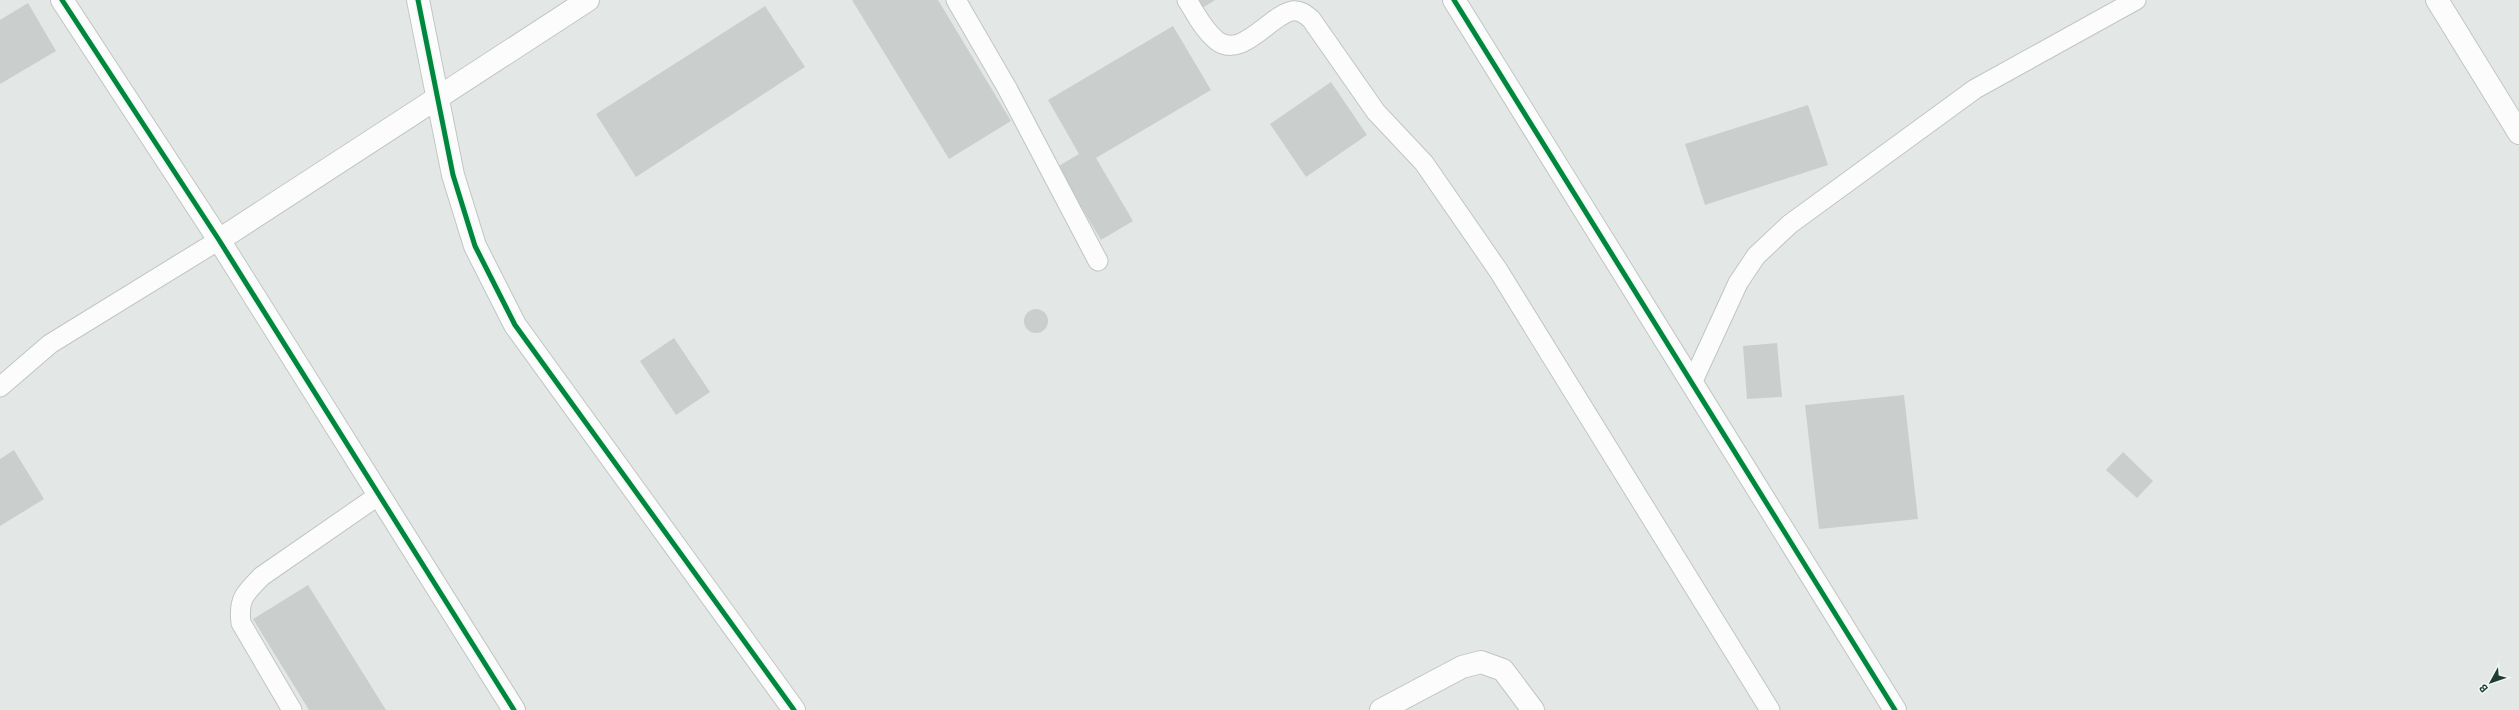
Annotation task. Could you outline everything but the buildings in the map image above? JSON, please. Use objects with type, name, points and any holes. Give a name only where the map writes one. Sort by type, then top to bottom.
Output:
[{"type":"street","points":[[62,0],[219,240],[513,710]]},
{"type":"street","points":[[418,0],[439,98],[453,175],[475,246],[515,324],[794,710]]},
{"type":"street","points":[[219,240],[588,0]]},
{"type":"street","points":[[1454,0],[1895,710]]},
{"type":"street","points":[[2437,0],[2519,133]]},
{"type":"street","points":[[1381,710],[1462,667],[1482,662],[1503,670],[1533,710]]},
{"type":"lane","points":[[956,0],[1007,88],[1098,261]]},
{"type":"lane","points":[[1187,0],[1204,27],[1217,41],[1230,45],[1241,42],[1291,11],[1302,12],[1311,19],[1376,112],[1424,163],[1498,270],[1770,710]]},
{"type":"lane","points":[[1692,384],[1738,283],[1756,256],[1790,224],[1975,89],[2136,0]]},
{"type":"lane","points":[[0,387],[50,344],[219,240]]},
{"type":"lane","points":[[292,710],[241,623],[239,607],[246,592],[262,576],[379,495]]},
{"type":"cycle path","points":[[62,0],[219,240],[514,710]]},
{"type":"cycle path","points":[[418,0],[453,175],[475,246],[515,325],[794,710]]},
{"type":"cycle path","points":[[1454,0],[1895,710]]}]
